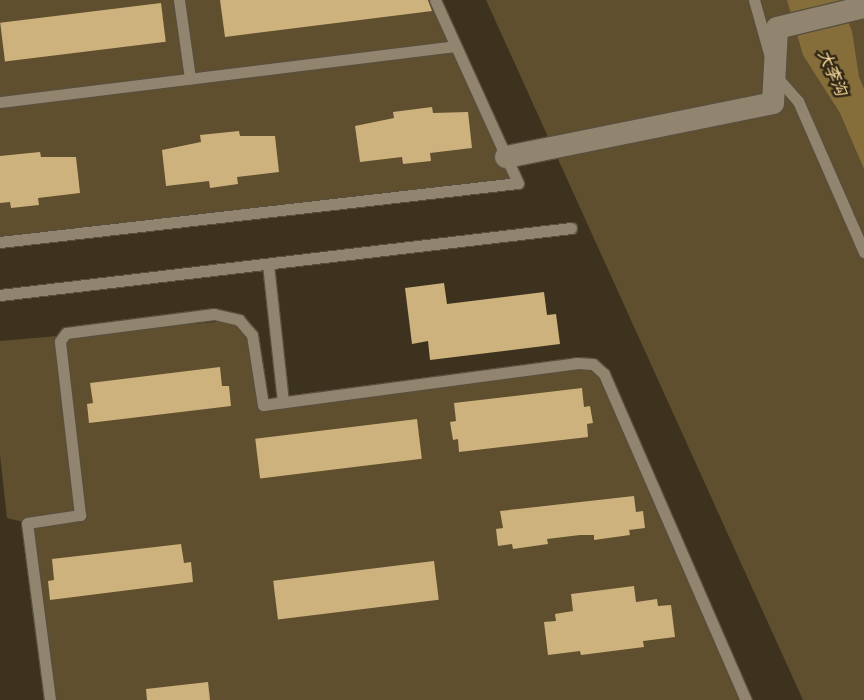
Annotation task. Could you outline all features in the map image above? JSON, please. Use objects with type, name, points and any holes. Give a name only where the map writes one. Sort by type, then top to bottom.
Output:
[{"type":"street","points":[[506,157],[774,103],[777,28],[862,8]]},
{"type":"lane","points":[[179,0],[190,78]]},
{"type":"lane","points":[[0,242],[518,183],[454,46],[435,0]]},
{"type":"lane","points":[[754,0],[775,74],[798,101],[864,252]]},
{"type":"lane","points":[[0,102],[454,46]]},
{"type":"lane","points":[[0,295],[571,228]]},
{"type":"lane","points":[[268,264],[283,402]]},
{"type":"lane","points":[[50,700],[27,523],[80,516],[60,351],[63,337],[66,333],[214,314],[239,320],[252,335],[263,405],[576,363],[593,364],[604,374],[746,700]]},
{"type":"shaded area","points":[[0,0],[435,0],[518,183],[0,242]]},
{"type":"shaded area","points":[[486,0],[864,0],[864,700],[803,700]]},
{"type":"shaded area","points":[[239,320],[252,335],[263,404],[576,363],[604,374],[746,700],[50,700],[27,523],[7,518],[0,455],[0,341]]},
{"type":"water","name":"大李沟","points":[[787,0],[839,0],[852,31],[859,77],[864,89],[864,169],[840,113],[803,55]]},
{"type":"building","points":[[220,0],[428,0],[432,11],[225,37]]},
{"type":"building","points":[[161,3],[166,42],[5,61],[0,23]]},
{"type":"building","points":[[432,107],[433,113],[468,112],[472,148],[430,153],[431,161],[403,164],[402,157],[360,162],[355,126],[394,118],[393,112]]},
{"type":"building","points":[[239,131],[240,136],[275,136],[279,172],[237,177],[238,184],[210,188],[209,181],[166,186],[162,150],[201,142],[200,135]]},
{"type":"building","points":[[40,152],[41,157],[76,157],[80,193],[38,198],[39,205],[11,208],[10,202],[0,203],[0,156]]},
{"type":"building","points":[[444,283],[447,304],[544,292],[547,315],[556,314],[560,344],[430,360],[428,341],[412,344],[405,288]]},
{"type":"building","points":[[220,367],[222,386],[229,386],[231,406],[89,423],[87,404],[93,403],[90,383]]},
{"type":"building","points":[[582,388],[584,407],[590,406],[593,423],[587,424],[588,437],[459,452],[458,439],[453,440],[450,422],[456,421],[454,403]]},
{"type":"building","points":[[417,419],[422,459],[260,479],[255,439]]},
{"type":"building","points":[[634,496],[636,512],[643,511],[645,528],[629,530],[630,535],[594,540],[594,535],[580,535],[547,539],[548,544],[513,549],[512,544],[498,546],[496,529],[503,528],[500,511]]},
{"type":"building","points":[[181,544],[184,563],[191,562],[193,582],[50,600],[48,581],[54,580],[52,559]]},
{"type":"building","points":[[434,561],[439,600],[278,619],[273,581]]},
{"type":"building","points":[[634,586],[636,602],[657,599],[658,606],[671,605],[675,637],[643,641],[644,647],[581,655],[580,651],[548,655],[544,622],[556,621],[555,614],[573,611],[571,594]]},
{"type":"building","points":[[208,682],[210,700],[147,700],[146,689]]}]
